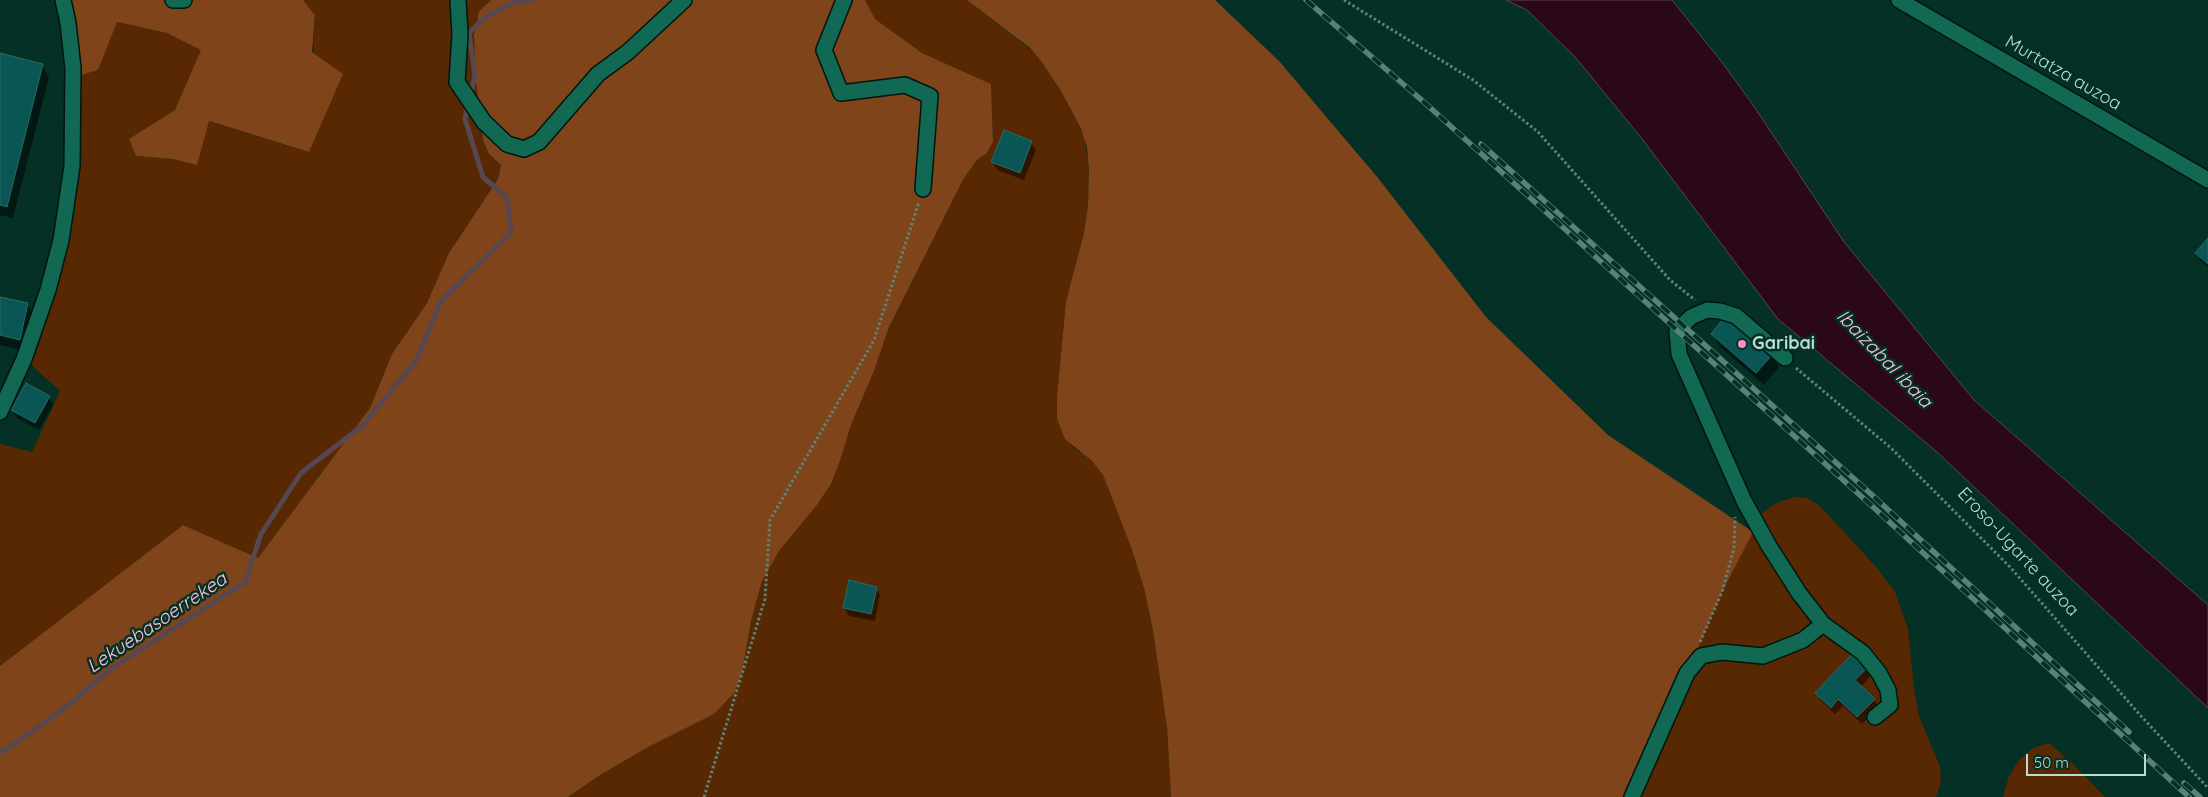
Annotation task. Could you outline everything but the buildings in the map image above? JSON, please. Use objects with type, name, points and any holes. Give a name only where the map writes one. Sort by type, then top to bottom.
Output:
[{"type":"street","points":[[0,412],[24,359],[48,290],[60,240],[72,166],[73,68],[68,23],[63,0]]},
{"type":"street","points":[[173,0],[184,0]]},
{"type":"street","points":[[458,0],[460,34],[457,82],[484,122],[507,144],[524,148],[539,142],[598,74],[628,52],[684,0]]},
{"type":"street","points":[[844,0],[824,50],[842,93],[905,85],[930,96],[923,189]]},
{"type":"street","name":"Murtatza auzoa","points":[[1899,0],[2121,127],[2208,180]]},
{"type":"street","points":[[1785,358],[1736,316],[1720,310],[1707,310],[1691,317],[1677,331],[1679,354],[1744,501],[1769,546],[1799,593],[1823,624],[1863,653],[1879,672],[1888,690],[1890,705],[1875,717]]},
{"type":"street","points":[[1632,797],[1687,673],[1701,656],[1722,652],[1763,656],[1803,640],[1823,624]]},
{"type":"path","points":[[1344,0],[1473,80],[1538,132],[1670,280],[1707,310]]},
{"type":"path","points":[[704,797],[765,599],[770,520],[874,340],[923,189]]},
{"type":"path","name":"Eroso-Ugarte auzoa","points":[[1785,358],[1892,448],[2010,567],[2141,716],[2208,788]]},
{"type":"path","points":[[1698,648],[1722,592],[1734,548],[1735,513]]},
{"type":"shaded area","points":[[67,0],[303,0],[315,15],[312,52],[343,74],[309,152],[209,121],[197,165],[173,159],[136,156],[129,139],[175,110],[201,50],[167,33],[117,22],[98,70],[78,76]]},
{"type":"shaded area","points":[[303,0],[491,0],[479,11],[474,35],[476,83],[483,140],[489,154],[501,165],[498,179],[449,253],[427,303],[392,354],[370,408],[258,558],[183,525],[0,666],[0,444],[32,452],[60,391],[27,361],[75,213],[78,76],[98,70],[116,22],[167,33],[202,50],[175,110],[129,139],[136,156],[173,159],[197,164],[208,121],[308,152],[315,15]]},
{"type":"shaded area","points":[[491,0],[865,0],[875,19],[922,53],[991,84],[993,142],[987,153],[977,160],[964,178],[889,327],[874,371],[851,425],[831,484],[817,505],[779,551],[762,581],[751,621],[742,673],[734,693],[714,714],[650,746],[600,775],[568,797],[0,797],[0,666],[183,525],[258,558],[370,408],[392,354],[427,303],[449,253],[498,179],[501,165],[489,154],[483,140],[476,83],[474,35],[479,11]]},
{"type":"shaded area","points":[[865,0],[967,0],[1030,49],[1041,61],[1061,91],[1085,138],[1089,171],[1088,206],[1084,233],[1066,301],[1057,396],[1057,419],[1072,446],[1092,461],[1103,475],[1131,547],[1144,588],[1153,630],[1167,727],[1171,797],[568,797],[600,775],[650,746],[714,714],[742,673],[751,621],[762,581],[779,551],[817,505],[831,484],[851,425],[874,371],[889,327],[964,178],[977,160],[987,153],[993,142],[991,84],[922,53],[875,19]]},
{"type":"shaded area","points":[[967,0],[1215,0],[1279,61],[1378,178],[1486,317],[1608,435],[1753,532],[1722,592],[1634,797],[1171,797],[1167,727],[1153,630],[1144,588],[1131,547],[1103,475],[1092,461],[1065,439],[1057,419],[1057,396],[1066,301],[1084,233],[1088,206],[1089,171],[1087,147],[1081,129],[1061,91],[1041,61],[1030,48]]},
{"type":"shaded area","points":[[1795,497],[1807,498],[1820,506],[1877,568],[1895,592],[1908,629],[1919,716],[1940,767],[1941,782],[1936,797],[1634,797],[1722,592],[1760,515],[1776,503]]},
{"type":"shaded area","points":[[2049,743],[2072,763],[2105,797],[2003,797],[2009,776],[2019,760],[2033,748]]},
{"type":"water","name":"Ibaizabal ibaia","points":[[1506,0],[1672,0],[1751,102],[1844,242],[1974,400],[2208,605],[2208,708],[1937,452],[1778,319],[1643,140],[1576,58],[1527,10]]},
{"type":"waterway","name":"Lekuebasoerrekea","points":[[470,95],[475,76],[469,33],[484,18],[512,3],[532,0]]},
{"type":"waterway","name":"Lekuebasoerrekea","points":[[0,752],[70,704],[108,671],[245,582],[261,534],[301,473],[362,426],[416,361],[441,301],[511,232],[507,198],[483,177],[465,119],[468,104]]},
{"type":"railway","points":[[1306,0],[1425,103],[1872,506],[2189,797]]},
{"type":"railway","points":[[1481,144],[1871,494],[2129,732]]},
{"type":"railway","points":[[2184,783],[2200,797]]},
{"type":"place","name":"Garibai","points":[[1742,344]]}]
